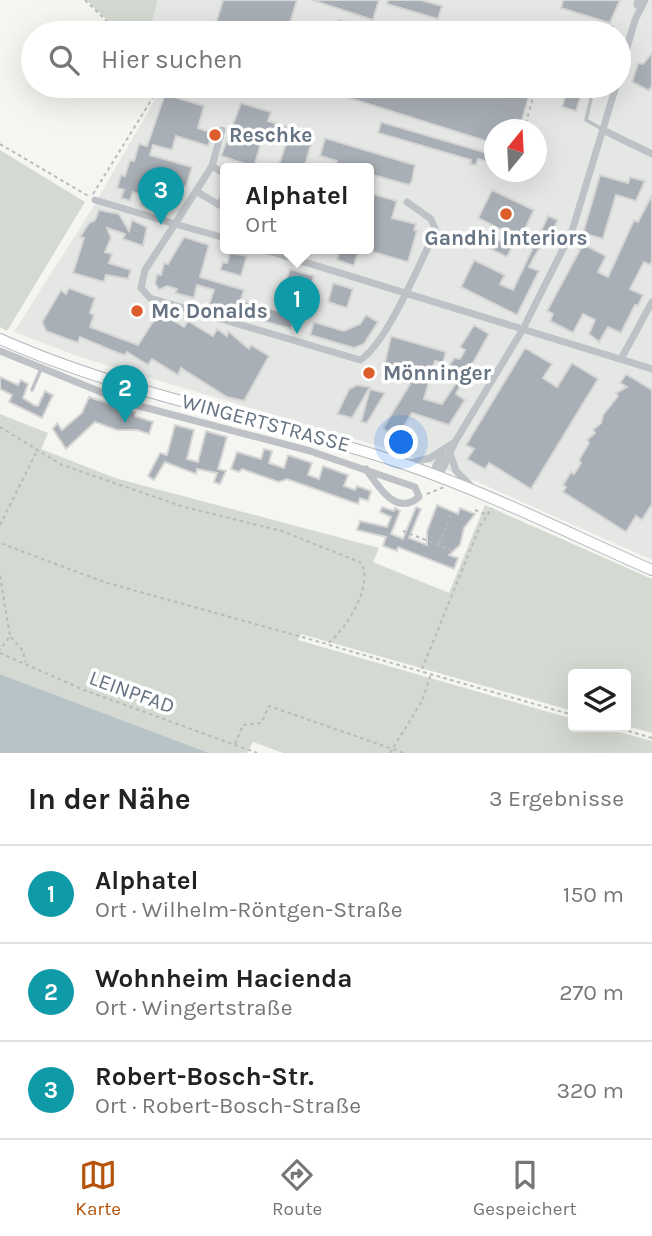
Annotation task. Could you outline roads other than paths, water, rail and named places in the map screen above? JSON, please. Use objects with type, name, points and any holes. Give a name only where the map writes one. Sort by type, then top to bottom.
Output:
[{"type":"main road","points":[[0,339],[141,392],[404,464],[482,494],[652,570]]},
{"type":"street","points":[[635,20],[645,0]]},
{"type":"street","points":[[631,34],[637,2]]},
{"type":"street","points":[[439,477],[451,456],[455,442],[523,329],[572,231],[612,98]]},
{"type":"street","points":[[222,130],[212,166],[142,276],[144,294],[360,360],[370,352],[436,231],[431,219],[407,202]]},
{"type":"street","points":[[603,130],[652,154]]},
{"type":"street","points":[[212,166],[220,171]]},
{"type":"street","points":[[196,191],[220,203]]},
{"type":"street","points":[[93,199],[220,238]]},
{"type":"street","points":[[279,254],[652,369]]},
{"type":"street","points":[[621,359],[652,302]]},
{"type":"street","name":"WINGERTSTRASSE","points":[[0,351],[150,410],[366,468],[412,485],[419,497],[408,503],[393,501],[382,492],[366,468]]},
{"type":"street","points":[[404,464],[422,461],[443,452],[455,442]]},
{"type":"street","points":[[439,477],[443,452]]},
{"type":"street","points":[[451,456],[456,471],[482,494]]},
{"type":"lane","points":[[591,98],[586,120],[603,130]]},
{"type":"lane","points":[[32,390],[42,367]]},
{"type":"place","name":"Reschke","points":[[215,135]]},
{"type":"place","name":"Gandhi Interiors","points":[[506,214]]},
{"type":"place","name":"Robert-Bosch-Str.","points":[[161,225]]},
{"type":"place","name":"Mc Donalds","points":[[137,311]]},
{"type":"place","name":"Alphatel","points":[[297,334]]},
{"type":"place","name":"Mönninger","points":[[369,373]]},
{"type":"place","name":"Wohnheim Hacienda","points":[[125,423]]}]
